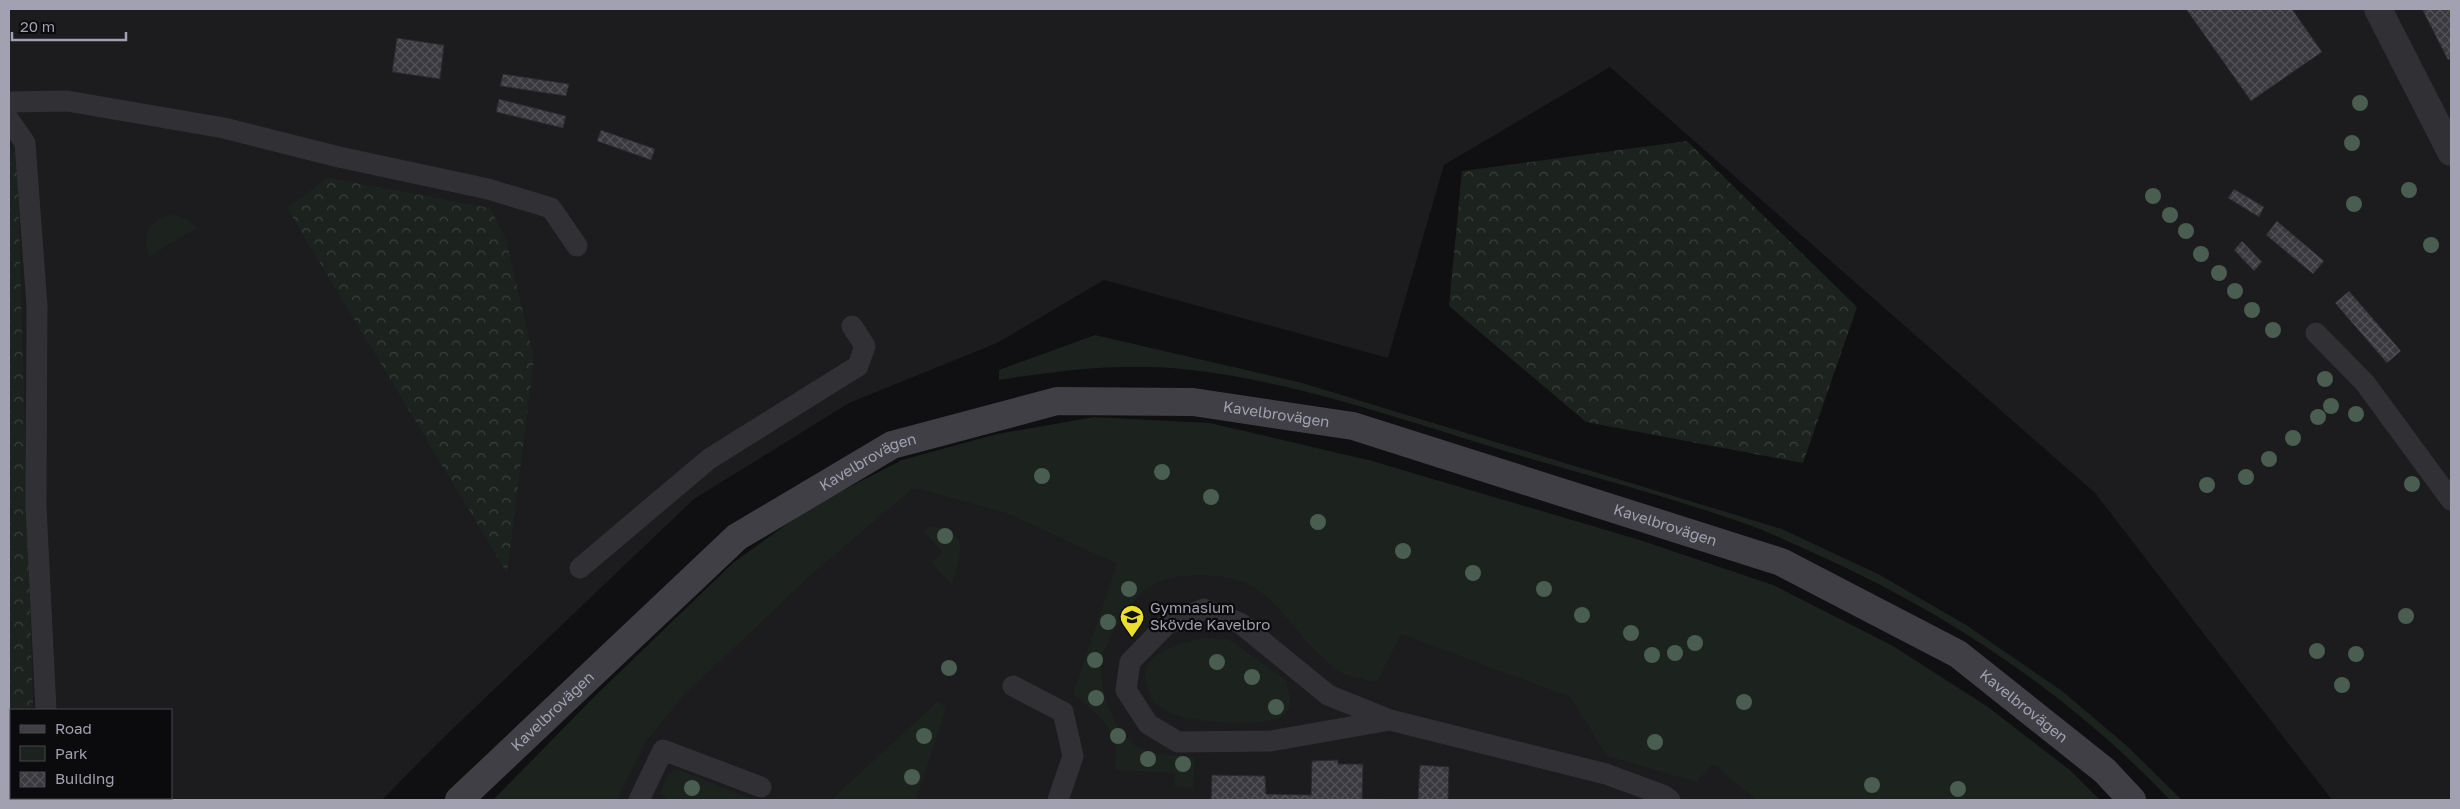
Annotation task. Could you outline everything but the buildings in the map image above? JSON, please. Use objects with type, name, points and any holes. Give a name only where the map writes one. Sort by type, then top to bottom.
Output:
[{"type":"main road","name":"Kavelbrovägen","points":[[459,800],[737,537],[892,445],[1057,401],[1193,402],[1353,426],[1781,562],[1958,654],[2105,771],[2132,800]]},
{"type":"street","points":[[2378,9],[2451,152]]},
{"type":"lane","points":[[9,102],[67,101],[224,128],[339,157],[488,189],[551,208],[577,246]]},
{"type":"lane","points":[[9,120],[25,143],[37,306],[36,506],[46,709]]},
{"type":"lane","points":[[580,568],[709,459],[858,366],[865,346],[852,326]]},
{"type":"lane","points":[[2316,333],[2365,383],[2451,500]]},
{"type":"lane","points":[[1390,720],[1271,741],[1178,742],[1148,724],[1126,690],[1130,662],[1167,624],[1204,609],[1240,623],[1328,695],[1390,720],[1606,774],[1664,795],[1670,800]]},
{"type":"lane","points":[[1013,686],[1063,712],[1073,756],[1058,800]]},
{"type":"lane","points":[[639,800],[663,750],[761,787]]},
{"type":"shaded area","points":[[9,9],[2451,9],[2451,800],[2332,800],[2095,493],[1610,67],[1444,165],[1388,358],[1104,280],[997,343],[849,403],[694,499],[441,740],[382,800],[9,800]]},
{"type":"shaded area","name":"Gymnasium Skövde Kavelbro","points":[[924,465],[1396,556],[1793,800],[566,800]]},
{"type":"green space","points":[[1687,141],[1857,307],[1803,463],[1586,422],[1449,306],[1462,171]]},
{"type":"green space","points":[[9,148],[17,155],[33,709],[10,709],[10,799],[35,800],[9,800]]},
{"type":"green space","points":[[328,178],[490,208],[506,240],[534,359],[507,573],[287,208]]},
{"type":"green space","points":[[169,215],[184,218],[196,228],[149,257],[146,243],[148,231],[156,222]]},
{"type":"green space","points":[[1095,335],[1302,383],[1782,529],[1880,575],[1966,625],[2062,691],[2127,746],[2182,800],[2170,800],[2093,727],[2009,662],[1965,633],[1873,581],[1760,529],[1666,498],[1351,404],[1311,393],[1231,376],[1167,368],[1119,367],[1071,370],[999,380],[999,370]]},
{"type":"green space","points":[[1094,417],[1210,423],[1372,461],[1640,540],[1773,585],[1893,646],[1988,707],[2071,771],[2100,800],[1757,800],[1713,764],[1696,782],[1607,756],[1570,697],[1401,634],[1377,682],[1344,674],[1316,652],[1282,612],[1257,589],[1224,577],[1205,575],[1177,577],[1159,583],[1143,592],[1123,616],[1103,655],[1101,673],[1105,696],[1114,719],[1128,739],[1136,746],[1149,752],[1195,757],[1193,788],[1174,786],[1175,773],[1116,770],[1116,746],[1111,731],[1086,704],[1073,694],[1117,564],[1009,514],[920,489],[911,490],[812,574],[683,696],[644,744],[617,800],[493,800],[597,694],[733,563],[809,508],[902,460],[997,434]]},
{"type":"green space","points":[[932,526],[954,534],[958,540],[960,555],[952,585],[931,562],[943,553],[924,531]]},
{"type":"green space","points":[[1203,638],[1228,639],[1286,680],[1290,705],[1286,713],[1278,718],[1251,723],[1217,722],[1178,716],[1154,703],[1145,680],[1146,668],[1151,661],[1166,650]]},
{"type":"green space","points":[[938,701],[946,708],[916,800],[831,800]]},
{"type":"green space","points":[[675,770],[682,771],[754,800],[668,799],[660,793],[668,774]]},
{"type":"place","name":"Gymnasium Skövde Kavelbro","points":[[1132,638]]}]
